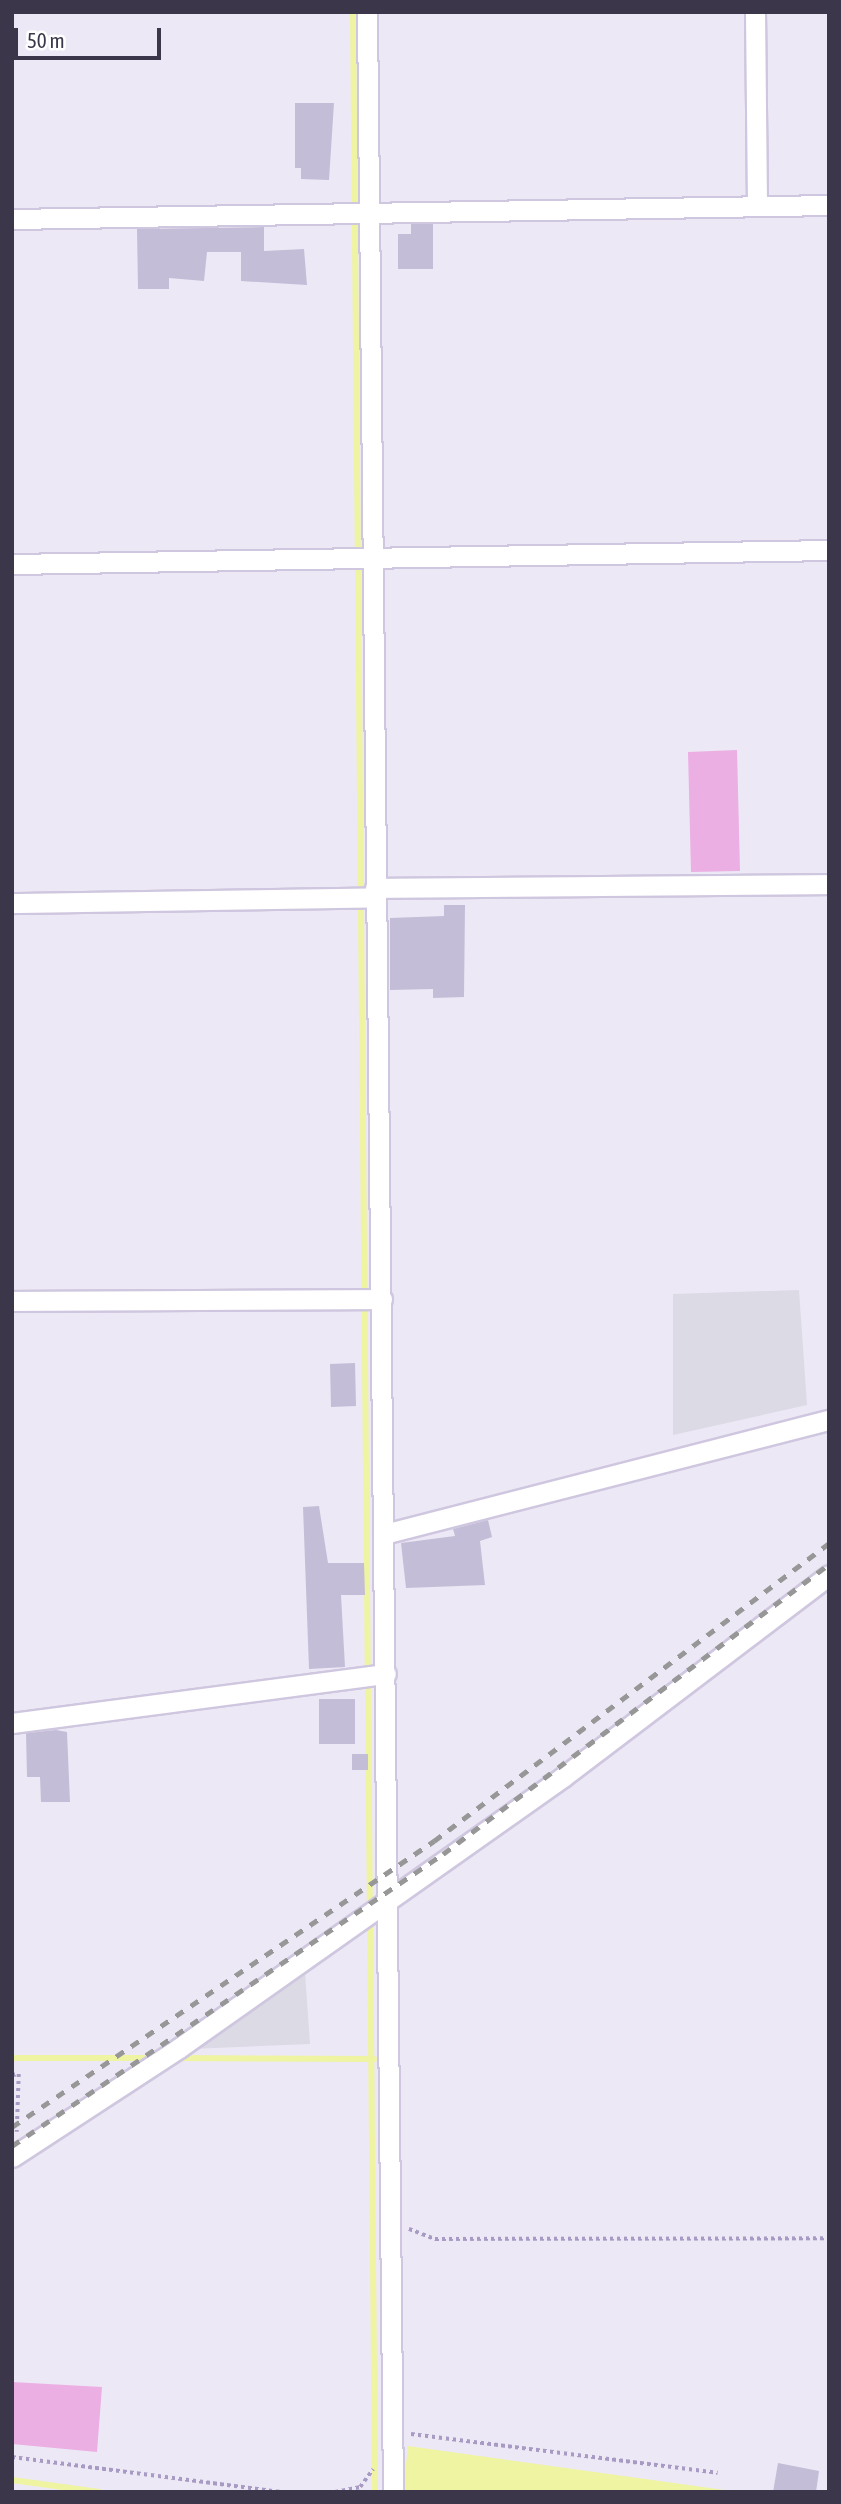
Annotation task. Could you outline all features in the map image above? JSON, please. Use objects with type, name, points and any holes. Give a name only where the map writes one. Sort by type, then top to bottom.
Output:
[{"type":"street","points":[[367,12],[361,212],[363,559],[368,894],[384,1534],[376,1675],[379,1906],[392,2224],[395,2432],[393,2487]]},
{"type":"street","points":[[755,12],[757,206]]},
{"type":"street","points":[[12,219],[829,205]]},
{"type":"street","points":[[12,564],[829,550]]},
{"type":"street","points":[[12,903],[829,884]]},
{"type":"street","points":[[12,1301],[355,1297],[379,1299]]},
{"type":"street","points":[[384,1534],[829,1420]]},
{"type":"street","points":[[15,2156],[179,2048],[563,1777],[829,1575]]},
{"type":"street","points":[[12,1723],[376,1675]]},
{"type":"path","points":[[12,2074],[19,2074],[15,2156]]},
{"type":"path","points":[[392,2224],[435,2239],[829,2238]]},
{"type":"path","points":[[395,2432],[718,2473]]},
{"type":"path","points":[[12,2458],[281,2492]]},
{"type":"path","points":[[335,2492],[360,2487],[372,2469]]},
{"type":"shaded area","points":[[737,750],[740,871],[691,872],[688,752]]},
{"type":"shaded area","points":[[799,1290],[807,1405],[673,1435],[673,1294]]},
{"type":"shaded area","points":[[305,1972],[310,2044],[192,2049]]},
{"type":"shaded area","points":[[12,2382],[102,2387],[97,2452],[12,2444]]},
{"type":"shaded area","points":[[408,2446],[739,2492],[403,2492]]},
{"type":"building","points":[[295,103],[334,103],[329,180],[301,179],[301,168],[295,168]]},
{"type":"building","points":[[411,224],[433,224],[433,269],[398,269],[398,234],[411,234]]},
{"type":"building","points":[[264,227],[264,251],[304,249],[307,285],[241,281],[241,252],[207,252],[204,281],[169,278],[169,289],[138,289],[137,229]]},
{"type":"building","points":[[444,905],[465,905],[464,997],[433,998],[433,989],[390,990],[390,918],[444,916]]},
{"type":"building","points":[[355,1363],[356,1406],[331,1407],[330,1364]]},
{"type":"building","points":[[319,1506],[328,1563],[364,1563],[365,1595],[341,1595],[345,1667],[309,1669],[303,1507]]},
{"type":"building","points":[[488,1520],[492,1537],[480,1541],[485,1585],[406,1588],[401,1543],[455,1536],[453,1529]]},
{"type":"building","points":[[319,1699],[355,1699],[355,1744],[319,1744]]},
{"type":"building","points":[[56,1730],[67,1732],[70,1802],[41,1802],[40,1777],[27,1777],[26,1733]]},
{"type":"building","points":[[352,1754],[368,1754],[368,1770],[352,1770]]},
{"type":"building","points":[[778,2463],[819,2471],[816,2492],[773,2492]]},
{"type":"waterway","points":[[353,12],[375,2492]]},
{"type":"waterway","points":[[12,2058],[154,2058]]},
{"type":"waterway","points":[[175,2058],[374,2059]]},
{"type":"waterway","points":[[12,2480],[99,2492]]},
{"type":"railway","points":[[12,2127],[434,1841],[829,1543]]},
{"type":"railway","points":[[12,2146],[443,1854],[829,1564]]}]
